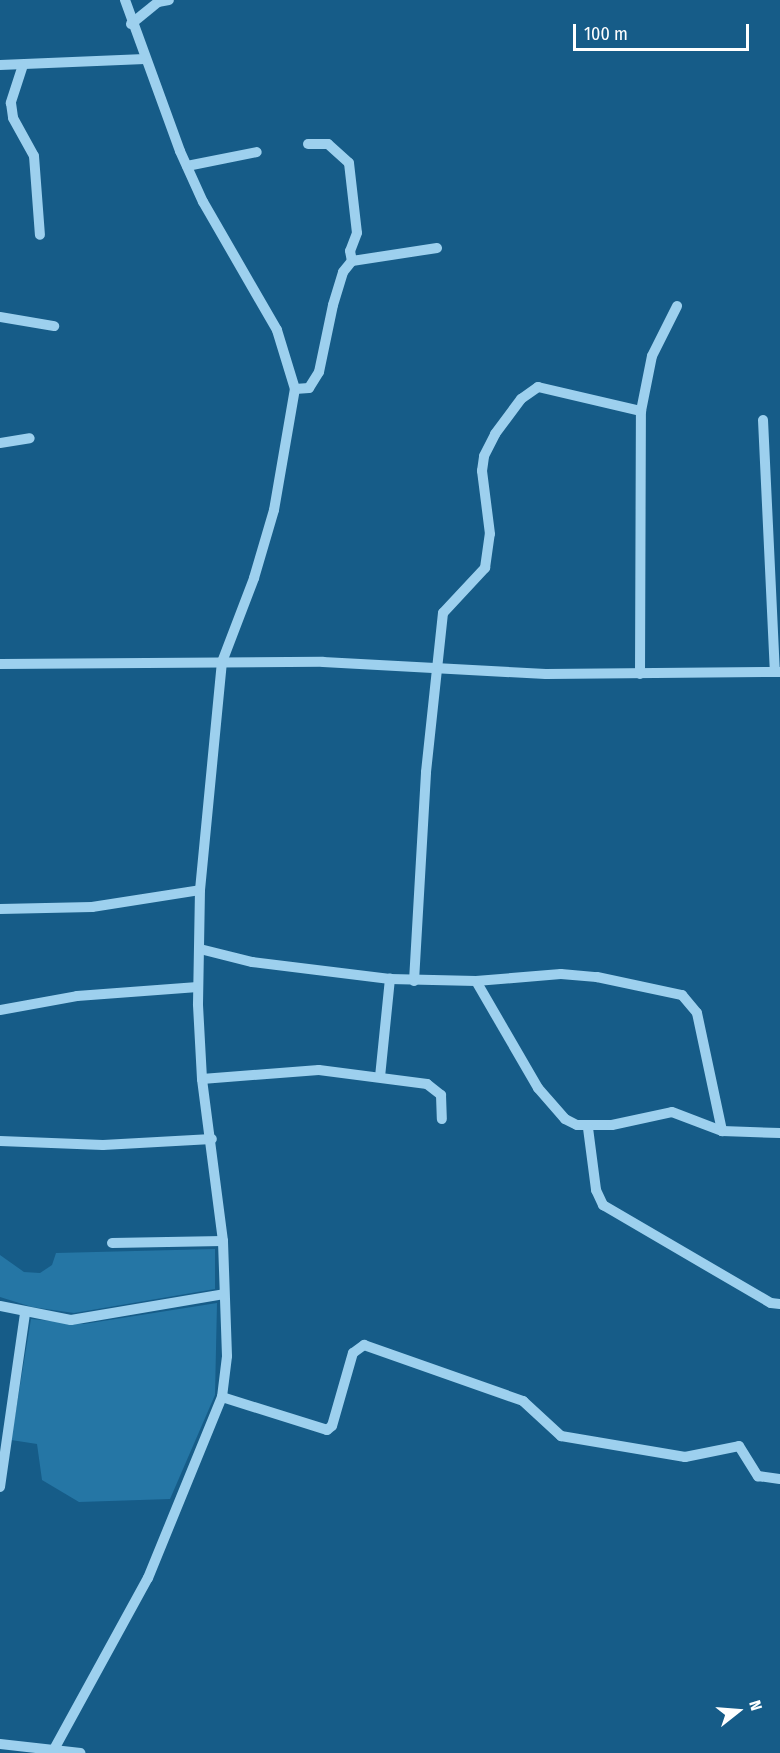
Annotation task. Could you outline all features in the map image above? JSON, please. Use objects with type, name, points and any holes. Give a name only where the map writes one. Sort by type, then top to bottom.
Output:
[{"type":"street","points":[[54,1751],[148,1578],[222,1398],[227,1356],[223,1241],[212,1139],[202,1079],[198,987],[200,890],[222,662],[254,578],[274,510],[295,389],[277,330],[217,228],[187,166],[131,24],[124,0]]},
{"type":"street","points":[[131,24],[158,2],[169,0]]},
{"type":"street","points":[[0,65],[146,59]]},
{"type":"street","points":[[22,65],[11,103],[13,118],[34,156],[40,235]]},
{"type":"street","points":[[308,144],[328,144],[349,164],[357,233],[350,251],[352,261]]},
{"type":"street","points":[[187,166],[257,152]]},
{"type":"street","points":[[295,389],[309,388],[319,372],[333,305],[343,272],[352,261],[437,248]]},
{"type":"street","points":[[640,674],[641,411],[651,356],[677,306]]},
{"type":"street","points":[[0,317],[54,326]]},
{"type":"street","points":[[414,981],[427,760],[443,613],[485,568],[489,550],[482,471],[484,456],[495,434],[529,391],[548,386],[641,411]]},
{"type":"street","points":[[0,664],[322,662],[438,669],[640,674],[777,672],[763,420]]},
{"type":"street","points":[[0,443],[30,438]]},
{"type":"street","points":[[0,909],[92,907],[200,890]]},
{"type":"street","points":[[200,949],[252,962],[390,979],[476,981],[561,974],[597,977],[682,996],[697,1013],[722,1131]]},
{"type":"street","points":[[380,1077],[390,979]]},
{"type":"street","points":[[476,981],[538,1088],[565,1119],[588,1128],[672,1112],[722,1131],[780,1133]]},
{"type":"street","points":[[0,1010],[77,996],[198,987]]},
{"type":"street","points":[[202,1079],[319,1070],[380,1077],[435,1087],[441,1095],[442,1119]]},
{"type":"street","points":[[588,1128],[596,1190],[603,1205],[771,1303],[780,1304]]},
{"type":"street","points":[[0,1141],[103,1145],[212,1139]]},
{"type":"street","points":[[112,1243],[223,1241]]},
{"type":"street","points":[[0,1306],[25,1313],[71,1320],[224,1294]]},
{"type":"street","points":[[0,1487],[4,1428],[25,1313]]},
{"type":"street","points":[[222,1398],[327,1430],[332,1426],[352,1353],[364,1345],[523,1401],[561,1436],[686,1457],[739,1446],[758,1476],[780,1479]]},
{"type":"street","points":[[0,1744],[80,1753]]},
{"type":"shaded area","points":[[215,1249],[215,1289],[74,1313],[32,1307],[0,1297],[0,1255],[24,1272],[40,1273],[52,1265],[56,1253]]},
{"type":"shaded area","points":[[217,1303],[215,1395],[170,1499],[79,1502],[42,1480],[37,1444],[11,1440],[31,1319],[84,1324]]}]
